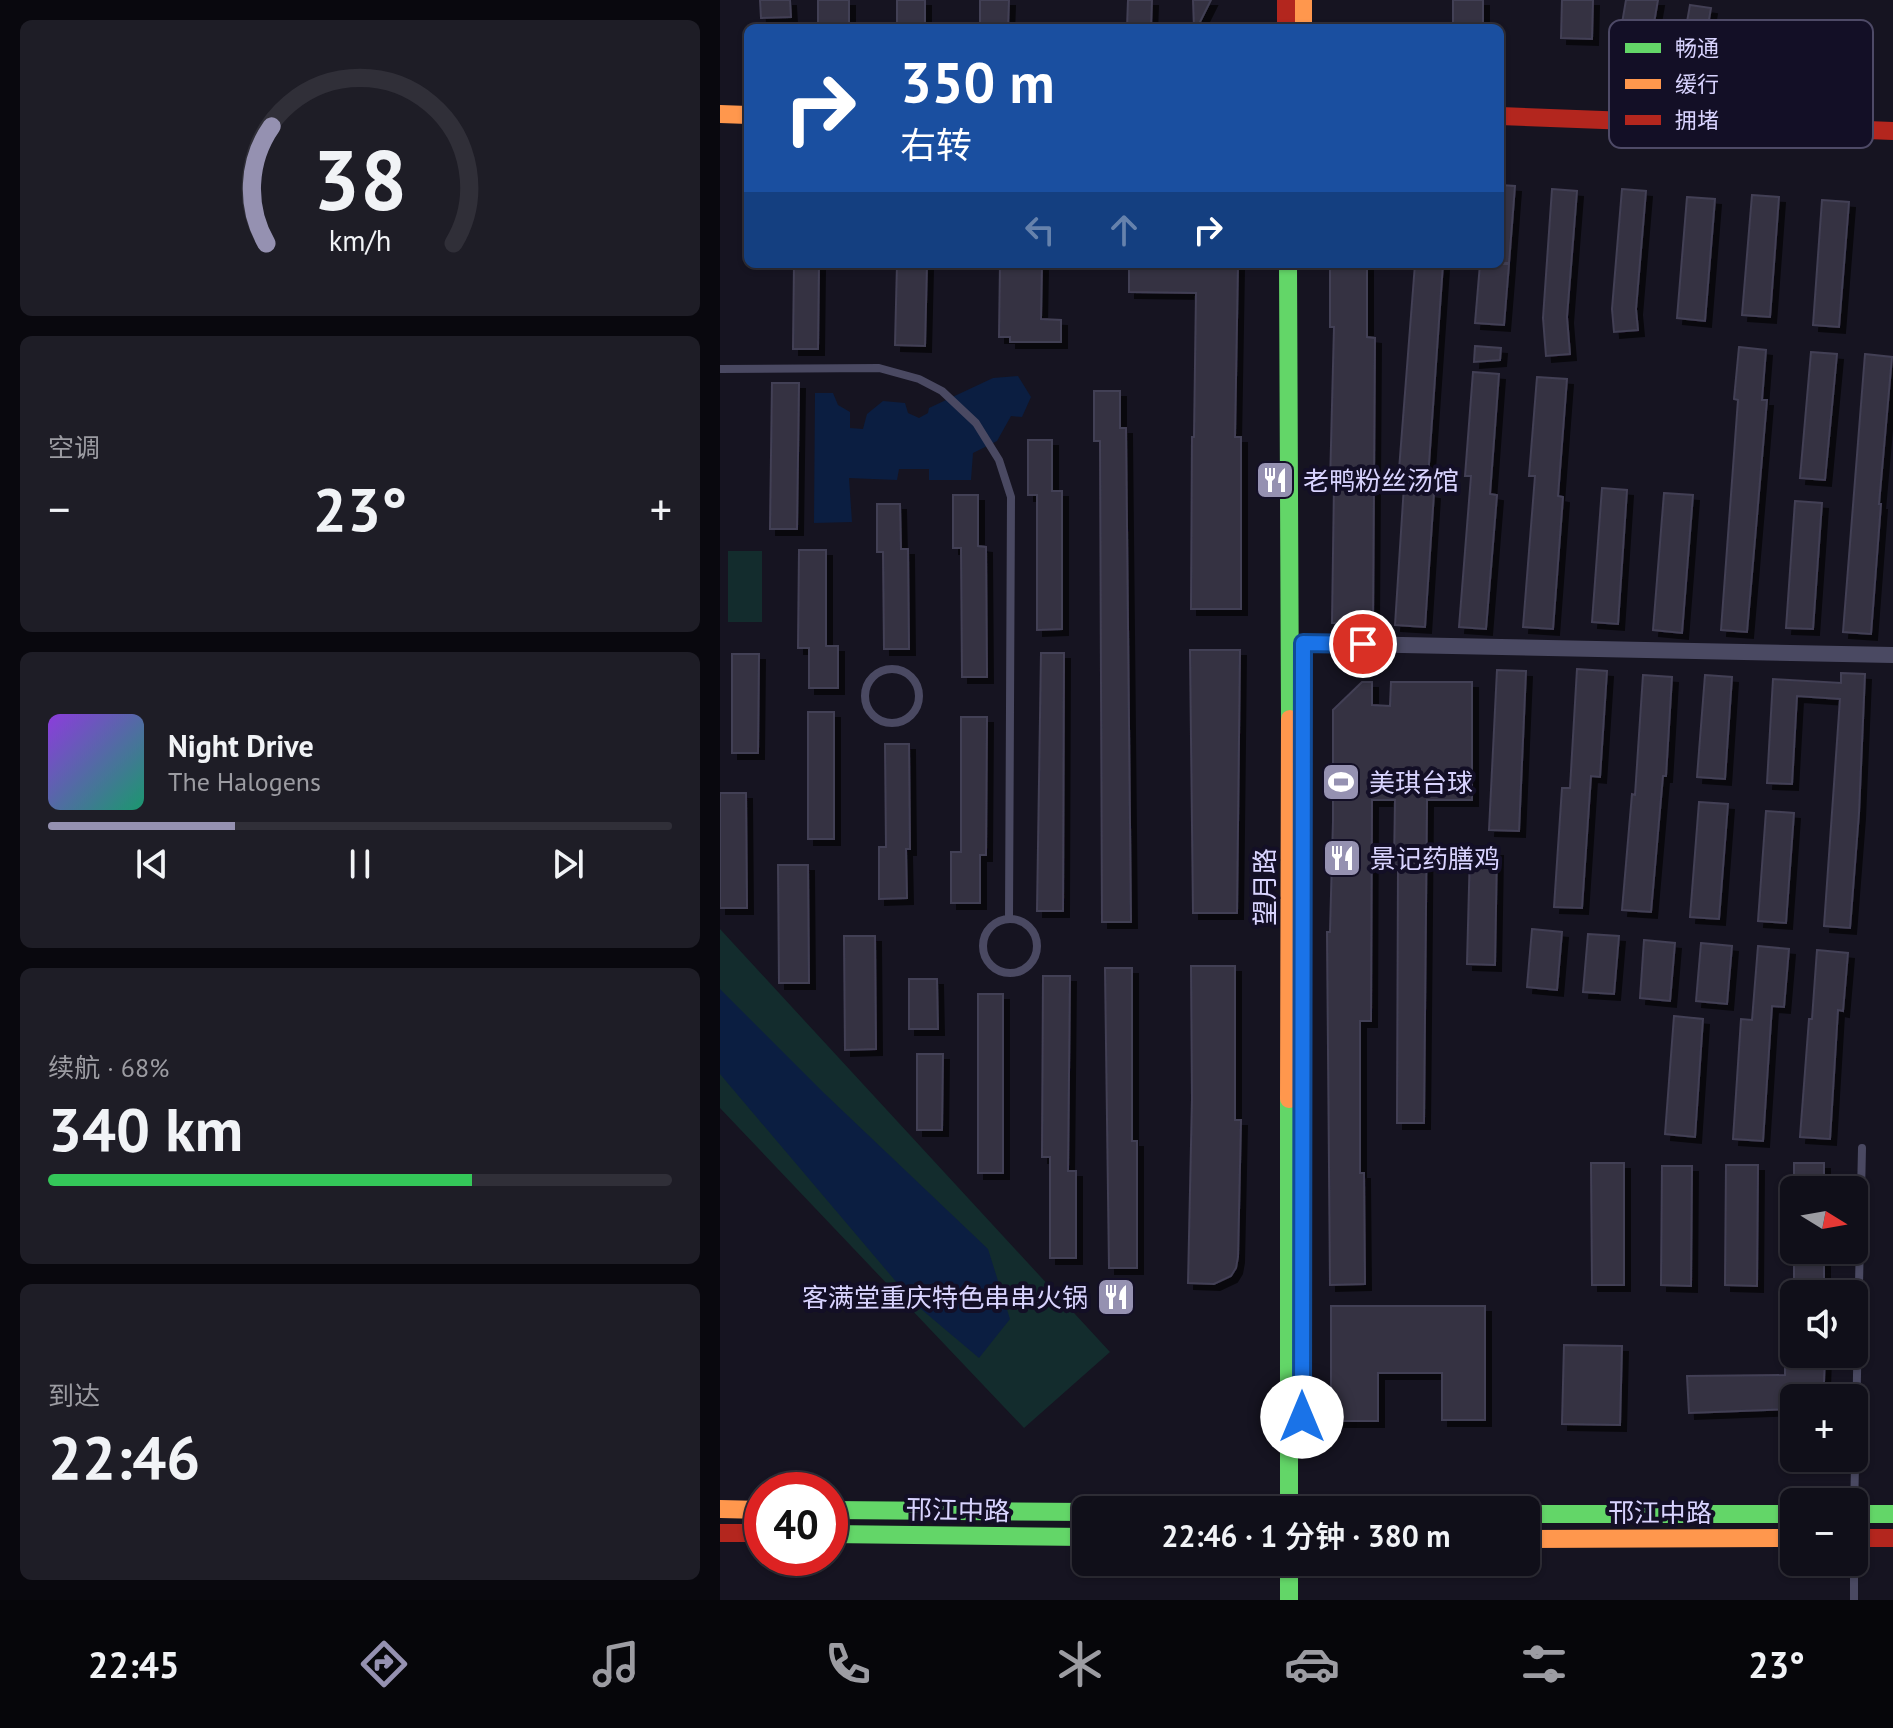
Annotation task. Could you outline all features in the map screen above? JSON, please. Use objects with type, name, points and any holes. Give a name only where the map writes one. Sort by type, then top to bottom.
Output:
[{"type":"street","points":[[1286,0],[1286,24]]},
{"type":"street","points":[[1303,0],[1303,24]]},
{"type":"street","points":[[720,101],[744,101]]},
{"type":"street","points":[[720,114],[744,115]]},
{"type":"street","points":[[1504,116],[1609,120]]},
{"type":"street","points":[[1873,130],[1893,131]]},
{"type":"street","points":[[1504,133],[1609,136]]},
{"type":"street","points":[[1873,143],[1893,144]]},
{"type":"street","name":"望月路","points":[[1288,268],[1289,1496]]},
{"type":"street","name":"望月路","points":[[1302,1496],[1303,268]]},
{"type":"street","points":[[1303,643],[1893,655]]},
{"type":"street","points":[[720,1509],[744,1510]]},
{"type":"street","name":"邗江中路","points":[[848,1510],[1072,1512]]},
{"type":"street","name":"邗江中路","points":[[1540,1514],[1780,1514]]},
{"type":"street","points":[[1868,1514],[1893,1514]]},
{"type":"street","points":[[720,1533],[744,1533]]},
{"type":"street","name":"邗江中路","points":[[848,1534],[1072,1537]]},
{"type":"street","name":"邗江中路","points":[[1540,1539],[1780,1538]]},
{"type":"street","points":[[1868,1538],[1893,1538]]},
{"type":"street","points":[[1289,1576],[1289,1600]]},
{"type":"street","points":[[1301,1576],[1301,1600]]},
{"type":"lane","points":[[720,369],[879,368],[919,379],[942,391],[976,423],[999,460],[1011,497],[1009,918]]},
{"type":"lane","points":[[897,669],[912,678],[919,695],[908,717],[891,723],[869,711],[865,695],[867,685],[879,672],[897,669]]},
{"type":"lane","points":[[1009,918],[1023,922],[1033,932],[1037,946],[1034,959],[1024,970],[1010,974],[996,970],[986,960],[982,946],[985,932],[995,922],[1009,918]]},
{"type":"lane","points":[[1855,1488],[1862,1148]]},
{"type":"lane","points":[[1854,1576],[1854,1600]]},
{"type":"green space","points":[[728,551],[762,551],[762,622],[728,622]]},
{"type":"green space","points":[[720,929],[1110,1352],[1024,1428],[720,1108]]},
{"type":"water","points":[[1018,376],[1031,397],[1022,417],[1011,416],[997,441],[973,453],[971,480],[929,480],[929,469],[899,469],[897,480],[849,478],[852,522],[814,523],[815,393],[833,393],[838,405],[850,412],[850,428],[863,429],[867,414],[883,401],[905,403],[908,413],[919,418],[928,413],[929,408],[993,378]]},
{"type":"water","points":[[720,989],[988,1249],[1010,1319],[979,1358],[915,1304],[720,1074]]},
{"type":"building","points":[[760,0],[790,0],[791,17],[761,18]]},
{"type":"building","points":[[818,0],[849,0],[849,24],[818,24]]},
{"type":"building","points":[[897,0],[925,0],[925,24],[897,24]]},
{"type":"building","points":[[980,0],[1009,0],[1008,24],[980,24]]},
{"type":"building","points":[[1128,0],[1152,0],[1151,24],[1127,24]]},
{"type":"building","points":[[1193,0],[1211,0],[1199,24],[1194,24]]},
{"type":"building","points":[[1453,0],[1483,0],[1483,24],[1453,24]]},
{"type":"building","points":[[1562,0],[1593,0],[1592,39],[1561,38]]},
{"type":"building","points":[[1626,0],[1658,0],[1654,20],[1623,20]]},
{"type":"building","points":[[1690,5],[1711,8],[1709,20],[1687,20]]},
{"type":"building","points":[[1504,185],[1515,186],[1509,263],[1504,263]]},
{"type":"building","points":[[1552,189],[1577,191],[1567,317],[1570,354],[1546,356],[1543,318]]},
{"type":"building","points":[[1622,189],[1646,191],[1636,309],[1638,330],[1614,332],[1612,309]]},
{"type":"building","points":[[1752,195],[1779,197],[1770,317],[1742,315]]},
{"type":"building","points":[[1687,197],[1715,199],[1705,321],[1677,318]]},
{"type":"building","points":[[1822,200],[1849,202],[1839,327],[1813,325]]},
{"type":"building","points":[[1504,264],[1509,264],[1504,325],[1475,323],[1480,268],[1504,268]]},
{"type":"building","points":[[794,268],[819,268],[818,349],[793,349]]},
{"type":"building","points":[[897,268],[927,268],[925,346],[895,345]]},
{"type":"building","points":[[1000,268],[1042,268],[1041,319],[1061,320],[1061,342],[1010,342],[1010,337],[999,337]]},
{"type":"building","points":[[1129,268],[1238,268],[1235,437],[1241,437],[1241,609],[1191,609],[1196,293],[1129,292]]},
{"type":"building","points":[[1330,268],[1367,268],[1367,337],[1375,338],[1373,624],[1332,623],[1334,485],[1330,485],[1334,327],[1330,327]]},
{"type":"building","points":[[1415,268],[1443,268],[1427,492],[1434,493],[1425,627],[1395,625],[1405,470],[1399,470]]},
{"type":"building","points":[[1475,346],[1501,348],[1500,360],[1474,362]]},
{"type":"building","points":[[1739,347],[1766,350],[1762,400],[1767,400],[1747,632],[1721,630]]},
{"type":"building","points":[[1811,352],[1837,354],[1825,480],[1800,478]]},
{"type":"building","points":[[1865,354],[1892,357],[1871,634],[1843,632]]},
{"type":"building","points":[[1473,372],[1499,374],[1490,494],[1497,495],[1486,629],[1459,627],[1471,476],[1465,476]]},
{"type":"building","points":[[1537,377],[1567,379],[1558,496],[1563,497],[1553,629],[1523,627],[1535,476],[1529,476]]},
{"type":"building","points":[[772,383],[799,383],[797,529],[770,529]]},
{"type":"building","points":[[1094,391],[1120,391],[1120,428],[1126,428],[1131,922],[1102,922],[1100,441],[1094,441]]},
{"type":"building","points":[[1028,440],[1052,440],[1052,491],[1062,491],[1062,629],[1037,630],[1037,495],[1028,495]]},
{"type":"building","points":[[1602,488],[1627,490],[1618,624],[1592,622]]},
{"type":"building","points":[[1664,493],[1693,495],[1682,633],[1653,630]]},
{"type":"building","points":[[953,495],[978,495],[978,546],[986,547],[987,677],[962,677],[961,548],[953,548]]},
{"type":"building","points":[[1795,501],[1822,503],[1813,629],[1786,628]]},
{"type":"building","points":[[877,504],[900,504],[901,549],[908,549],[909,649],[884,649],[883,552],[877,552]]},
{"type":"building","points":[[799,550],[826,550],[826,646],[838,646],[838,688],[809,688],[809,648],[798,648]]},
{"type":"building","points":[[1190,650],[1240,650],[1237,913],[1193,913]]},
{"type":"building","points":[[1041,653],[1064,653],[1063,911],[1037,911]]},
{"type":"building","points":[[732,654],[759,654],[758,753],[732,753]]},
{"type":"building","points":[[1577,669],[1607,671],[1600,777],[1591,776],[1582,908],[1554,907],[1562,788],[1570,788]]},
{"type":"building","points":[[1497,670],[1526,671],[1519,831],[1489,830]]},
{"type":"building","points":[[1841,673],[1865,674],[1850,928],[1824,926],[1840,699],[1797,696],[1792,784],[1767,783],[1773,679],[1841,683]]},
{"type":"building","points":[[1643,675],[1672,677],[1666,776],[1663,776],[1651,912],[1622,910],[1632,794],[1635,795]]},
{"type":"building","points":[[1705,675],[1732,677],[1725,779],[1697,777]]},
{"type":"building","points":[[1362,682],[1372,682],[1372,705],[1390,706],[1391,682],[1472,682],[1472,800],[1427,800],[1424,1123],[1397,1123],[1398,865],[1394,865],[1395,800],[1372,800],[1371,1021],[1360,1021],[1360,1173],[1364,1173],[1365,1284],[1330,1285],[1327,932],[1330,932],[1333,821],[1333,710]]},
{"type":"building","points":[[808,712],[834,712],[834,839],[808,839]]},
{"type":"building","points":[[961,717],[987,717],[986,855],[980,855],[980,903],[951,903],[951,852],[961,852]]},
{"type":"building","points":[[885,744],[909,744],[907,898],[879,899],[879,847],[886,847]]},
{"type":"building","points":[[720,793],[746,793],[747,908],[720,908]]},
{"type":"building","points":[[1699,802],[1728,804],[1719,919],[1690,917]]},
{"type":"building","points":[[1766,811],[1794,813],[1786,923],[1758,921]]},
{"type":"building","points":[[1470,850],[1497,850],[1495,965],[1467,964]]},
{"type":"building","points":[[778,865],[808,865],[809,983],[779,983]]},
{"type":"building","points":[[1532,929],[1562,932],[1557,990],[1527,987]]},
{"type":"building","points":[[1588,934],[1619,936],[1614,994],[1583,992]]},
{"type":"building","points":[[844,936],[875,936],[876,1049],[845,1050]]},
{"type":"building","points":[[1644,940],[1675,943],[1670,1001],[1640,998]]},
{"type":"building","points":[[1701,943],[1732,946],[1727,1004],[1696,1001]]},
{"type":"building","points":[[1758,946],[1789,949],[1784,1007],[1772,1006],[1763,1141],[1733,1139],[1741,1019],[1752,1020]]},
{"type":"building","points":[[1817,950],[1848,953],[1843,1011],[1838,1010],[1830,1139],[1800,1137]]},
{"type":"building","points":[[1191,966],[1235,966],[1235,1120],[1241,1120],[1238,1257],[1231,1276],[1214,1284],[1188,1283]]},
{"type":"building","points":[[1105,968],[1132,968],[1132,1141],[1137,1141],[1137,1268],[1109,1268]]},
{"type":"building","points":[[1043,976],[1070,976],[1068,1171],[1076,1171],[1076,1258],[1050,1258],[1050,1157],[1042,1157]]},
{"type":"building","points":[[909,979],[937,979],[938,1029],[909,1029]]},
{"type":"building","points":[[978,994],[1003,994],[1003,1173],[978,1173]]},
{"type":"building","points":[[1674,1016],[1703,1019],[1695,1137],[1665,1134]]},
{"type":"building","points":[[917,1054],[943,1054],[942,1130],[917,1130]]},
{"type":"building","points":[[1591,1163],[1624,1163],[1624,1285],[1592,1285]]},
{"type":"building","points":[[1794,1163],[1824,1163],[1824,1176],[1794,1176]]},
{"type":"building","points":[[1726,1165],[1758,1165],[1757,1286],[1725,1285]]},
{"type":"building","points":[[1662,1166],[1692,1166],[1691,1286],[1661,1285]]},
{"type":"building","points":[[1794,1264],[1824,1264],[1824,1280],[1794,1280]]},
{"type":"building","points":[[1331,1306],[1485,1306],[1485,1420],[1442,1420],[1442,1373],[1378,1373],[1378,1421],[1331,1421]]},
{"type":"building","points":[[1564,1345],[1622,1346],[1620,1425],[1562,1424]]},
{"type":"building","points":[[1785,1368],[1824,1368],[1823,1384],[1780,1384],[1780,1410],[1689,1413],[1687,1376],[1785,1375]]},
{"type":"traffic: fast","points":[[1288,268],[1290,719]]},
{"type":"traffic: fast","points":[[1289,1099],[1289,1496]]},
{"type":"traffic: fast","points":[[848,1510],[1072,1512]]},
{"type":"traffic: fast","points":[[1540,1514],[1780,1514]]},
{"type":"traffic: fast","points":[[1868,1514],[1893,1514]]},
{"type":"traffic: fast","points":[[848,1534],[1072,1537]]},
{"type":"traffic: fast","points":[[1289,1576],[1289,1600]]},
{"type":"traffic: slow","points":[[1303,0],[1303,24]]},
{"type":"traffic: slow","points":[[720,114],[744,115]]},
{"type":"traffic: slow","points":[[1289,1099],[1290,719]]},
{"type":"traffic: slow","points":[[720,1509],[744,1510]]},
{"type":"traffic: slow","points":[[1540,1539],[1780,1538]]},
{"type":"traffic: jam","points":[[1286,0],[1286,24]]},
{"type":"traffic: jam","points":[[1504,116],[1609,120]]},
{"type":"traffic: jam","points":[[1873,130],[1893,131]]},
{"type":"traffic: jam","points":[[720,1533],[744,1533]]},
{"type":"traffic: jam","points":[[1868,1538],[1893,1538]]},
{"type":"place","name":"老鸭粉丝汤馆","points":[[1275,480]]},
{"type":"place","name":"美琪台球","points":[[1341,782]]},
{"type":"place","name":"景记药膳鸡","points":[[1342,858]]},
{"type":"place","name":"客满堂重庆特色串串火锅","points":[[1116,1297]]},
{"type":"route","points":[[1302,1417],[1303,643],[1363,644]]}]
